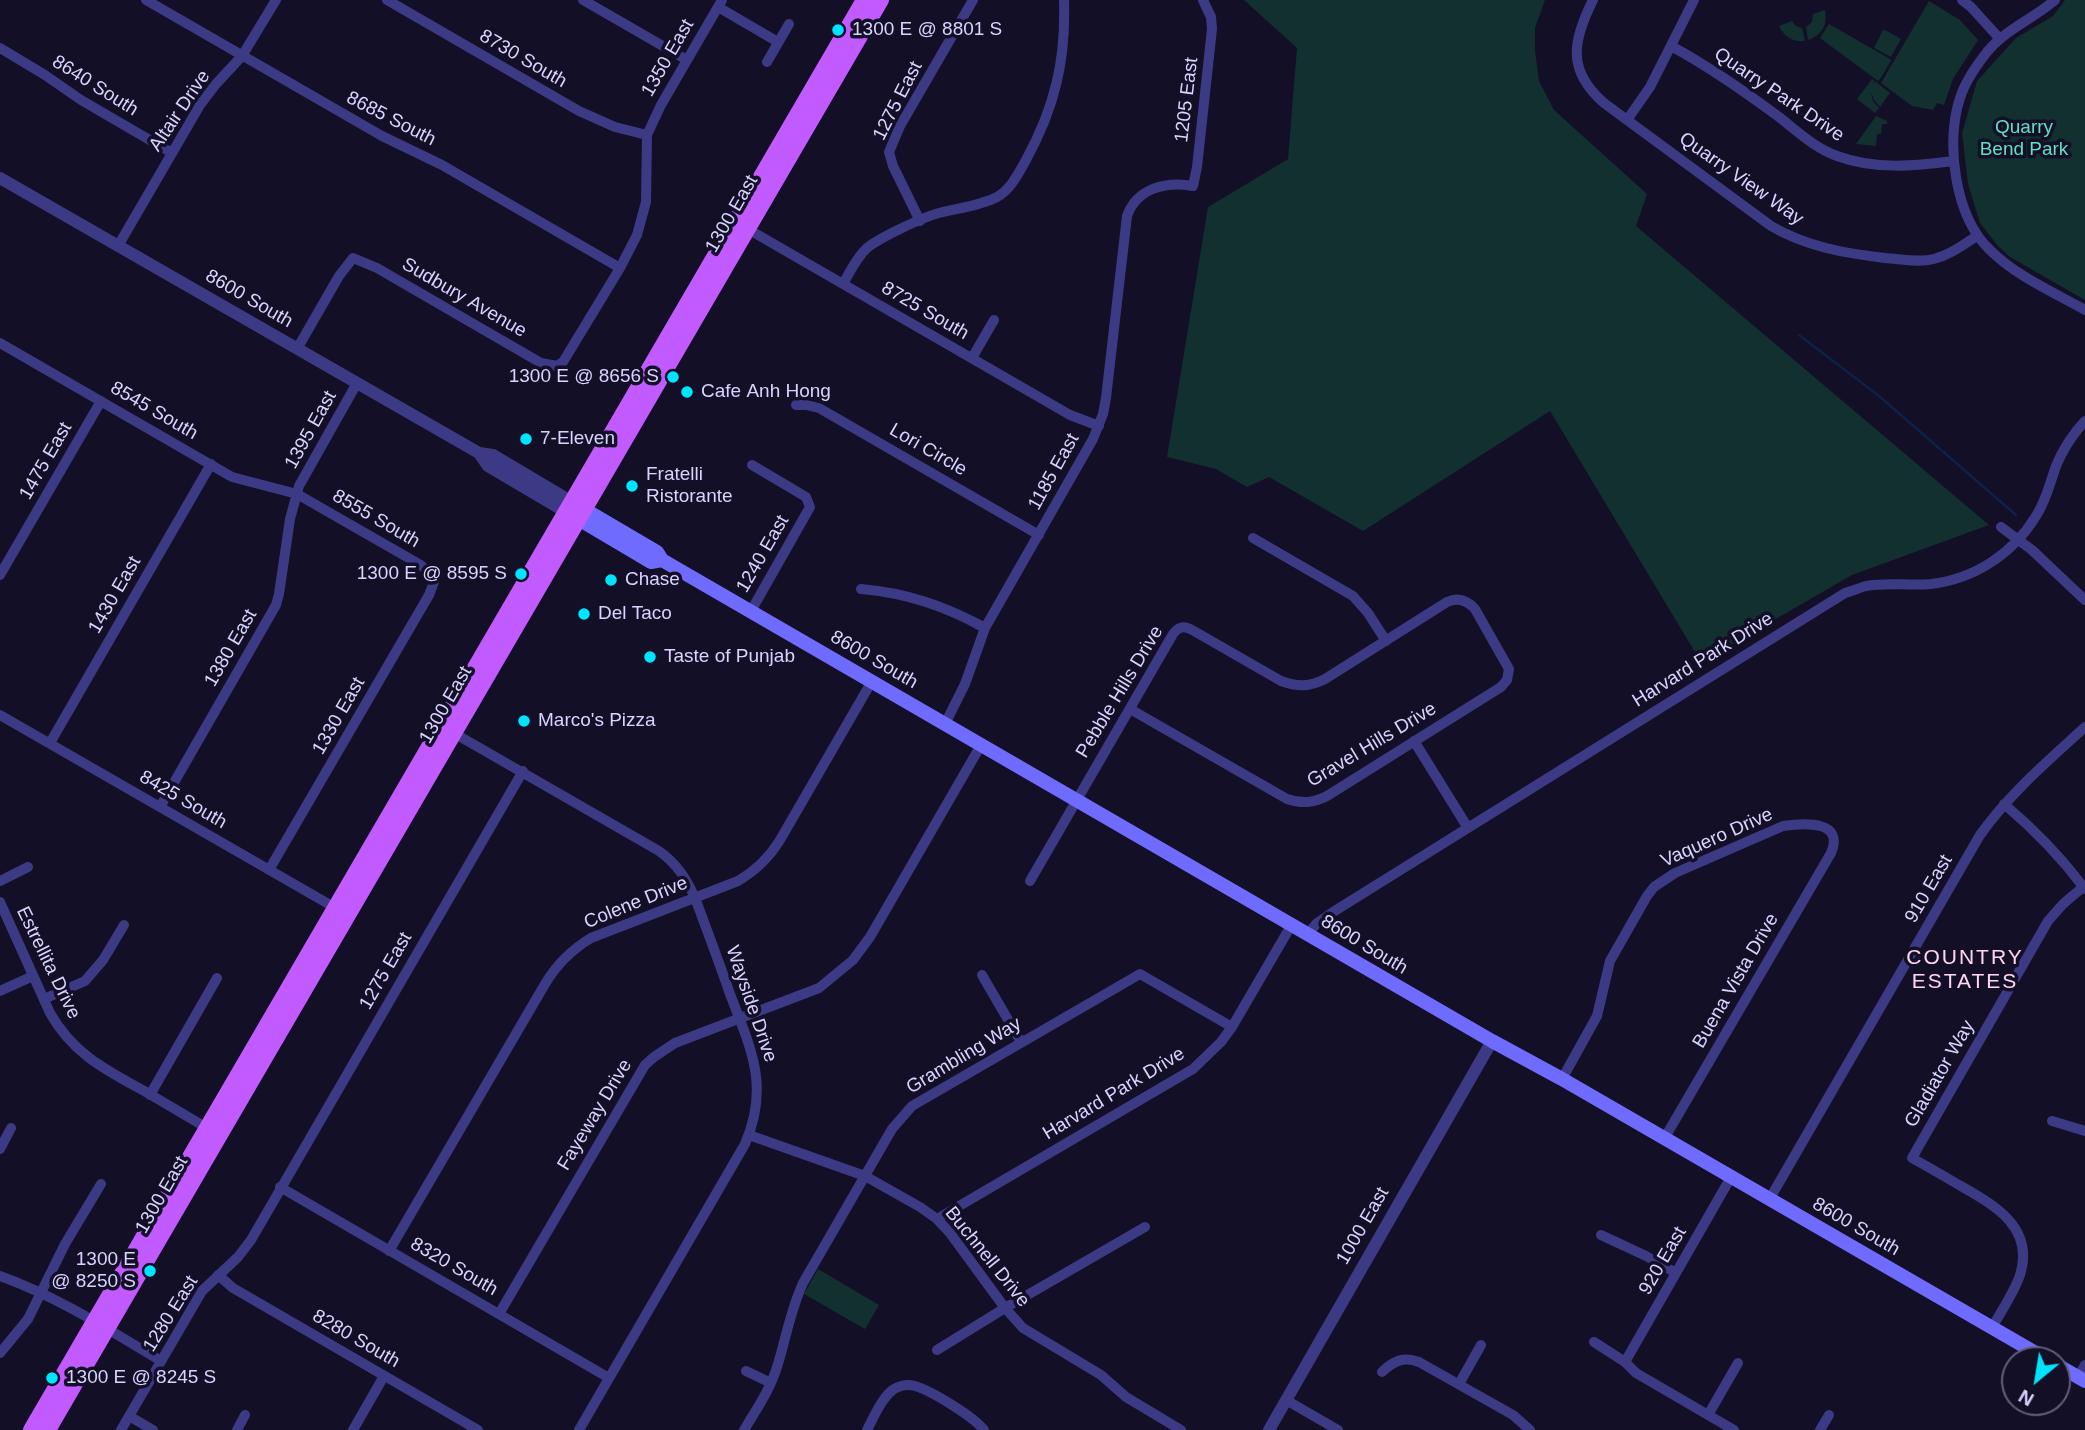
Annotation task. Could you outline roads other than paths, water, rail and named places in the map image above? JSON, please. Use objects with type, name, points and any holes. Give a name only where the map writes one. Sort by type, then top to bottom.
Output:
[{"type":"main road","name":"1300 East","points":[[31,1430],[101,1326],[869,2]]},
{"type":"main road","name":"8600 South","points":[[575,510],[651,562],[662,560],[2024,1346]]},
{"type":"main road","name":"1300 East","points":[[48,1430],[207,1128],[342,912]]},
{"type":"street","name":"8685 South","points":[[146,0],[382,136],[442,165],[620,268]]},
{"type":"street","name":"Altair Drive","points":[[118,246],[208,94],[242,56],[276,0]]},
{"type":"street","name":"8730 South","points":[[387,0],[579,111],[615,127],[647,135]]},
{"type":"street","points":[[583,0],[687,60]]},
{"type":"street","name":"1275 East","points":[[920,221],[889,152],[900,126],[973,0]]},
{"type":"street","points":[[843,284],[867,248],[920,221],[995,198],[1011,186],[1034,145],[1055,95],[1065,32],[1064,0]]},
{"type":"street","name":"1205 East","points":[[1127,216],[1136,198],[1155,188],[1179,184],[1192,186],[1197,167],[1212,40],[1211,17],[1203,0]]},
{"type":"street","name":"Quarry View Way","points":[[1593,0],[1578,33],[1576,47],[1584,82],[1597,97],[1771,226],[1793,238],[1842,253],[1919,261],[1931,260],[1953,252],[1977,236]]},
{"type":"street","points":[[1627,120],[1650,87],[1694,0]]},
{"type":"street","points":[[1962,0],[1972,7],[2000,39]]},
{"type":"street","points":[[2054,0],[2044,10],[2000,39],[1977,66],[1960,98],[1953,140],[1954,160],[1965,213],[1977,236],[2001,260],[2085,310]]},
{"type":"street","name":"1350 East","points":[[647,135],[720,3]]},
{"type":"street","points":[[720,3],[778,42]]},
{"type":"street","points":[[767,62],[789,24]]},
{"type":"street","name":"Quarry Park Drive","points":[[1671,46],[1714,70],[1816,145],[1836,156],[1863,163],[1903,167],[1954,160]]},
{"type":"street","name":"8640 South","points":[[0,48],[81,100],[172,152]]},
{"type":"street","points":[[620,268],[637,235],[646,202],[647,135]]},
{"type":"street","name":"8600 South","points":[[0,178],[478,453],[488,466],[575,510]]},
{"type":"street","name":"1185 East","points":[[945,724],[965,684],[985,628],[1099,426],[1106,398],[1127,216]]},
{"type":"street","name":"8725 South","points":[[741,225],[1070,415],[1099,426]]},
{"type":"street","name":"Sudbury Avenue","points":[[297,349],[339,276],[353,258],[377,268],[541,363],[557,366],[568,356],[620,268]]},
{"type":"street","points":[[972,358],[994,320]]},
{"type":"street","name":"8545 South","points":[[1,346],[232,477],[297,494]]},
{"type":"street","name":"1395 East","points":[[297,494],[304,475],[357,383]]},
{"type":"street","name":"1475 East","points":[[0,575],[101,401]]},
{"type":"street","name":"Lori Circle","points":[[796,405],[819,408],[1039,535]]},
{"type":"street","name":"Harvard Park Drive","points":[[1308,934],[1323,918],[1845,593],[1866,586],[1951,581],[1985,567],[2018,540],[2038,514],[2064,448],[2085,421]]},
{"type":"street","name":"1430 East","points":[[50,743],[211,464]]},
{"type":"street","name":"1240 East","points":[[751,611],[810,507],[806,497],[752,465]]},
{"type":"street","name":"8555 South","points":[[297,494],[419,564],[436,578]]},
{"type":"street","name":"1380 East","points":[[160,807],[276,605],[290,519],[297,494]]},
{"type":"street","points":[[2001,527],[2032,550],[2085,600]]},
{"type":"street","points":[[1253,538],[1353,596],[1386,641]]},
{"type":"street","name":"1330 East","points":[[269,870],[429,595],[436,578]]},
{"type":"street","points":[[861,589],[903,594],[925,600],[985,628]]},
{"type":"street","name":"Pebble Hills Drive","points":[[1030,881],[1173,634],[1180,627],[1195,631],[1281,681],[1301,686],[1325,679],[1447,602],[1462,600]]},
{"type":"street","name":"Gravel Hills Drive","points":[[1130,709],[1277,794],[1297,803],[1318,800],[1500,687],[1507,680],[1509,669],[1506,662],[1475,609],[1462,600]]},
{"type":"street","name":"Colene Drive","points":[[389,1251],[559,963],[591,938],[738,881],[757,867],[773,850],[872,681]]},
{"type":"street","name":"8425 South","points":[[0,715],[342,912]]},
{"type":"street","name":"910 East","points":[[1769,1200],[1980,835],[2004,804],[2085,727]]},
{"type":"street","name":"Wayside Drive","points":[[448,729],[670,859],[686,879],[695,898],[755,1065],[757,1084],[754,1118],[749,1135],[579,1430]]},
{"type":"street","points":[[1414,741],[1468,828]]},
{"type":"street","name":"Fayeway Drive","points":[[499,1314],[645,1065],[675,1043],[819,988],[853,960],[870,937],[981,745]]},
{"type":"street","name":"1275 East","points":[[280,1187],[523,771]]},
{"type":"street","points":[[2004,804],[2035,830],[2084,888]]},
{"type":"street","name":"Vaquero Drive","points":[[1562,1079],[1597,1016],[1606,971],[1615,950],[1654,887],[1675,873],[1783,826],[1798,824],[1824,827],[1835,841]]},
{"type":"street","name":"Buena Vista Drive","points":[[1664,1139],[1831,853],[1835,841]]},
{"type":"street","points":[[0,881],[28,867]]},
{"type":"street","name":"Gladiator Way","points":[[1992,1328],[2020,1276],[2023,1254],[2015,1227],[2005,1214],[1992,1204],[1912,1158],[2048,921],[2063,904],[2084,888]]},
{"type":"street","name":"Estrellita Drive","points":[[0,902],[57,1026],[82,1054],[207,1128]]},
{"type":"street","name":"Harvard Park Drive","points":[[937,1219],[1193,1069],[1221,1042],[1232,1027],[1292,924]]},
{"type":"street","points":[[44,999],[85,981],[103,960],[124,925]]},
{"type":"street","name":"Grambling Way","points":[[744,1430],[771,1383],[798,1293],[892,1129],[912,1106],[1140,974],[1232,1027]]},
{"type":"street","points":[[982,975],[1021,1042]]},
{"type":"street","points":[[0,991],[33,976]]},
{"type":"street","points":[[149,1094],[217,978]]},
{"type":"street","name":"1000 East","points":[[1269,1430],[1492,1041]]},
{"type":"street","points":[[2052,1121],[2085,1131]]},
{"type":"street","points":[[0,1149],[11,1129]]},
{"type":"street","name":"Buchnell Drive","points":[[749,1135],[865,1176],[920,1207],[950,1233],[1023,1328],[1101,1374],[1126,1397],[1181,1430]]},
{"type":"street","name":"920 East","points":[[1625,1362],[1731,1177]]},
{"type":"street","points":[[0,1353],[20,1331],[43,1293],[65,1244],[101,1184]]},
{"type":"street","name":"8320 South","points":[[280,1187],[610,1378]]},
{"type":"street","name":"1280 East","points":[[121,1430],[202,1291],[245,1249],[280,1187]]},
{"type":"street","points":[[937,1350],[1145,1227]]},
{"type":"street","points":[[1601,1235],[1676,1273]]},
{"type":"street","name":"8280 South","points":[[218,1275],[233,1288],[478,1430]]},
{"type":"street","points":[[0,1276],[43,1293],[161,1361]]},
{"type":"street","points":[[1594,1342],[1625,1362],[1636,1373],[1734,1430]]},
{"type":"street","points":[[1459,1384],[1481,1345]]},
{"type":"street","points":[[1382,1372],[1395,1362],[1411,1359],[1419,1362],[1513,1415],[1530,1430]]},
{"type":"street","points":[[1708,1415],[1738,1363]]},
{"type":"street","points":[[746,1371],[771,1383]]},
{"type":"street","points":[[352,1430],[384,1376]]},
{"type":"street","points":[[867,1430],[890,1392],[908,1385],[923,1390],[974,1418],[984,1430]]},
{"type":"street","points":[[1286,1400],[1338,1430]]},
{"type":"street","points":[[237,1430],[245,1415]]},
{"type":"street","points":[[1820,1430],[1829,1415]]},
{"type":"street","points":[[129,1416],[153,1430]]},
{"type":"waterway","points":[[1799,335],[1879,396],[2016,515]]},
{"type":"place","name":"1300 E @ 8801 S","points":[[838,30]]},
{"type":"place","name":"1300 E @ 8656 S","points":[[673,377]]},
{"type":"place","name":"Cafe Anh Hong","points":[[687,392]]},
{"type":"place","name":"7-Eleven","points":[[526,439]]},
{"type":"place","name":"Fratelli Ristorante","points":[[632,486]]},
{"type":"place","name":"1300 E @ 8595 S","points":[[521,574]]},
{"type":"place","name":"Chase","points":[[611,580]]},
{"type":"place","name":"Del Taco","points":[[584,614]]},
{"type":"place","name":"Taste of Punjab","points":[[650,657]]},
{"type":"place","name":"Marco's Pizza","points":[[524,721]]},
{"type":"place","name":"1300 E @ 8250 S","points":[[150,1271]]},
{"type":"place","name":"1300 E @ 8245 S","points":[[52,1378]]},
{"type":"district","name":"COUNTRY ESTATES","points":[[1965,970]]},
{"type":"park label","name":"Quarry Bend Park","points":[[2024,139]]}]
